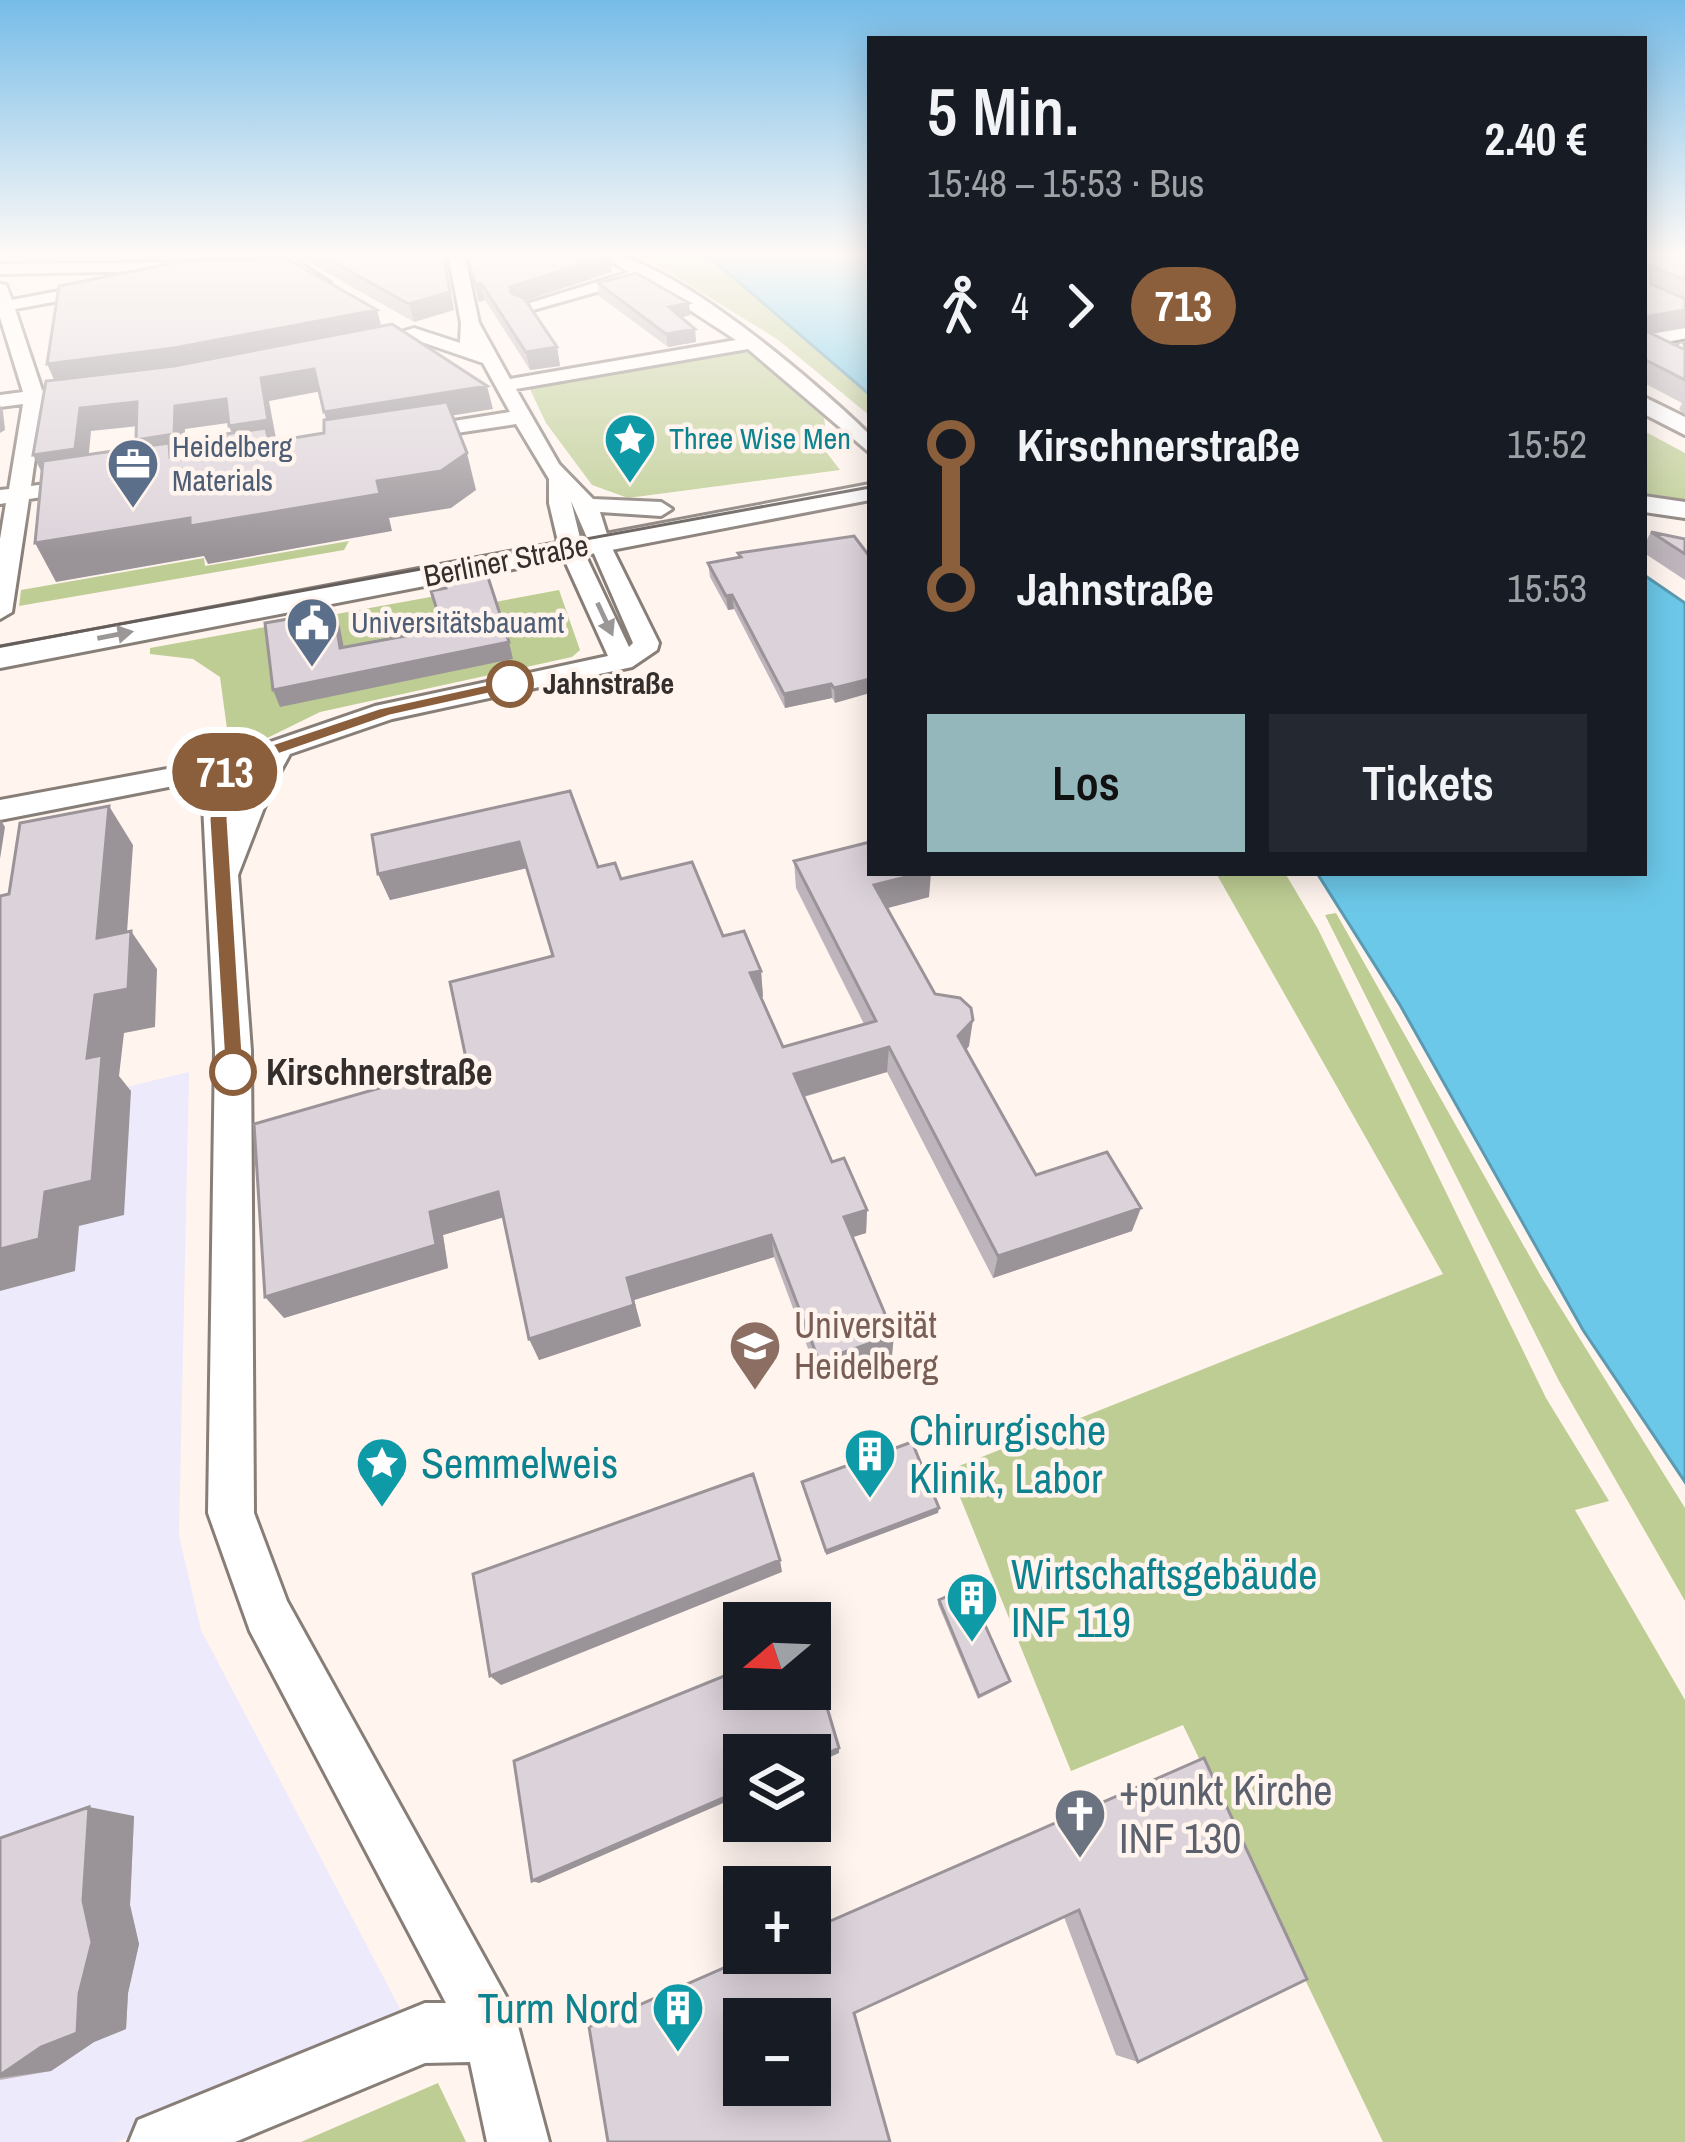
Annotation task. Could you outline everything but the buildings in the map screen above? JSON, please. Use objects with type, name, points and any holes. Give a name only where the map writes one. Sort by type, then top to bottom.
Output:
[{"type":"main road","points":[[1647,406],[1685,427]]},
{"type":"main road","points":[[1647,424],[1685,443]]},
{"type":"main road","name":"Berliner Straße","points":[[0,629],[867,482]]},
{"type":"main road","name":"Berliner Straße","points":[[0,658],[661,509],[867,482]]},
{"type":"main road","points":[[1647,504],[1685,510]]},
{"type":"street","points":[[0,612],[8,496],[34,397],[19,353]]},
{"type":"street","points":[[456,353],[483,366]]},
{"type":"street","points":[[0,810],[274,757],[385,712],[623,661],[644,650],[646,643],[583,530],[558,504],[559,480],[501,386],[472,353]]},
{"type":"street","points":[[479,353],[483,366]]},
{"type":"street","points":[[501,386],[694,353]]},
{"type":"street","points":[[763,353],[867,444]]},
{"type":"street","points":[[0,401],[116,387]]},
{"type":"street","points":[[397,436],[519,417]]},
{"type":"street","points":[[8,496],[102,482]]},
{"type":"street","points":[[225,876],[257,787],[274,757]]},
{"type":"street","points":[[226,766],[218,803],[233,1051],[234,1531],[267,1614],[493,2032],[518,2142]]},
{"type":"street","points":[[160,2142],[425,2033],[493,2032]]},
{"type":"shaded area","points":[[189,1072],[179,1536],[201,1630],[406,2020],[117,2142],[0,2142],[0,1117]]},
{"type":"green space","points":[[714,353],[749,353],[824,418],[826,431],[814,436],[840,470],[628,498],[592,485],[546,423],[528,385]]},
{"type":"green space","points":[[794,353],[821,353],[867,392],[867,414]]},
{"type":"green space","points":[[1647,433],[1685,453],[1685,500],[1647,494]]},
{"type":"green space","points":[[349,541],[344,550],[19,606],[21,590],[204,558],[205,566]]},
{"type":"green space","points":[[480,588],[484,604],[559,590],[580,650],[572,657],[320,712],[239,752],[230,751],[220,677],[193,659],[150,654],[150,648]]},
{"type":"green space","points":[[1218,876],[1287,876],[1318,929],[1546,1398],[1609,1501],[1575,1510],[1685,1700],[1685,2142],[1383,2142],[1183,1725],[1071,1771],[949,1470],[1443,1274]]},
{"type":"green space","points":[[1336,913],[1542,1278],[1685,1508],[1685,1601],[1559,1381],[1325,915]]},
{"type":"green space","points":[[438,2083],[466,2142],[301,2142]]},
{"type":"water","points":[[821,353],[867,353],[867,392]]},
{"type":"water","points":[[1647,577],[1685,603],[1685,1482],[1583,1330],[1400,1005],[1319,876],[1647,876]]},
{"type":"tram line","points":[[0,646],[867,488]]},
{"type":"bus line","name":"713","points":[[233,1072],[225,876],[218,819],[226,766],[385,712],[510,684]]},
{"type":"place","name":"Three Wise Men","points":[[630,485]]},
{"type":"place","name":"Heidelberg Materials","points":[[133,510]]},
{"type":"place","name":"Universitätsbauamt","points":[[312,669]]},
{"type":"place","name":"Jahnstraße","points":[[510,684]]},
{"type":"place","name":"Kirschnerstraße","points":[[233,1072]]},
{"type":"place","name":"Universität Heidelberg","points":[[755,1392]]},
{"type":"place","name":"Chirurgische Klinik, Labor","points":[[870,1500]]},
{"type":"place","name":"Semmelweis","points":[[382,1509]]},
{"type":"place","name":"Wirtschaftsgebäude INF 119","points":[[972,1644]]},
{"type":"place","name":"+punkt Kirche INF 130","points":[[1080,1860]]},
{"type":"place","name":"Turm Nord","points":[[678,2054]]}]
